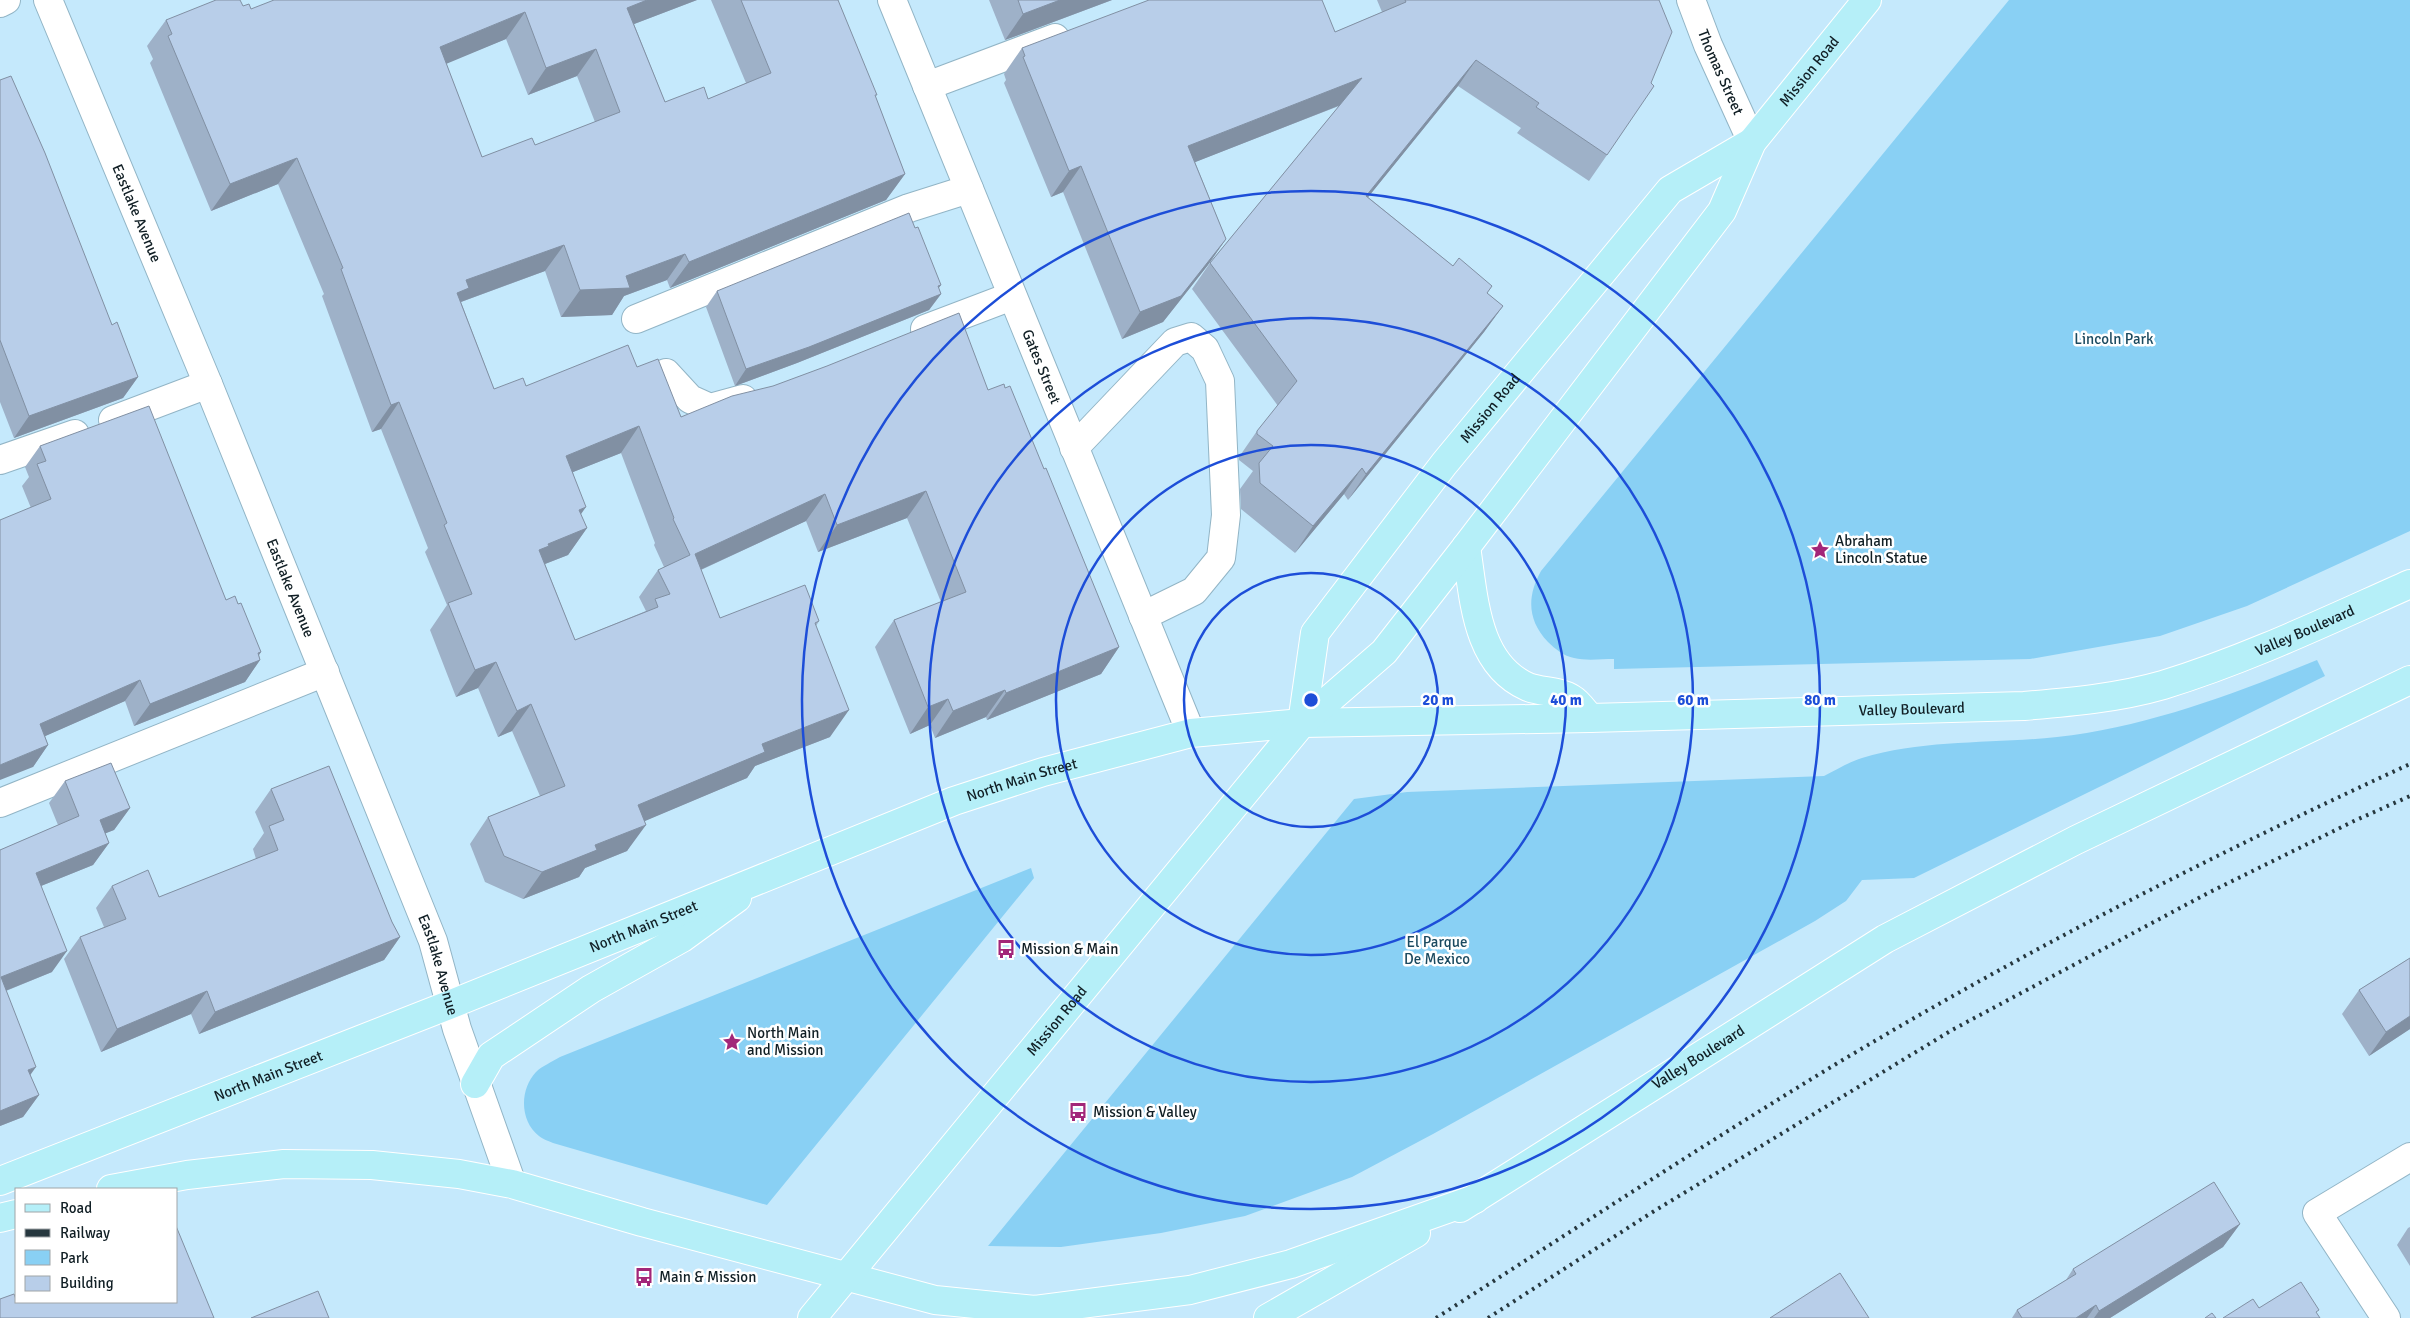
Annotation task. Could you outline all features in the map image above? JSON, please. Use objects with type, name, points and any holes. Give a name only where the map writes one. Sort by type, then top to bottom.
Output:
[{"type":"main road","name":"Mission Road","points":[[812,1318],[1302,723],[1384,652],[1722,211],[1752,142],[1867,0]]},
{"type":"main road","name":"Mission Road","points":[[1302,723],[1315,634],[1444,464],[1670,190],[1752,142]]},
{"type":"main road","points":[[1466,547],[1478,621],[1493,658],[1505,672],[1527,686],[1572,699],[1590,718]]},
{"type":"main road","name":"Valley Boulevard","points":[[1302,723],[1590,718],[2024,706],[2092,700],[2162,685],[2222,665],[2410,584]]},
{"type":"main road","name":"Valley Boulevard","points":[[1475,1199],[1885,939],[2076,840],[2410,680]]},
{"type":"main road","name":"North Main Street","points":[[0,1181],[449,1005],[773,872],[954,801],[1043,772],[1191,733],[1302,723]]},
{"type":"main road","points":[[475,1084],[491,1056],[591,988],[682,938],[773,872]]},
{"type":"main road","points":[[116,1188],[187,1175],[284,1164],[372,1165],[459,1174],[512,1184],[642,1222],[935,1300],[1035,1310],[1190,1290],[1291,1264],[1475,1199]]},
{"type":"main road","points":[[1268,1318],[1475,1199]]},
{"type":"main road","points":[[0,1218],[15,1214]]},
{"type":"street","points":[[0,2],[6,0]]},
{"type":"street","name":"Eastlake Avenue","points":[[48,0],[208,384],[433,941],[449,1005],[475,1084],[512,1184]]},
{"type":"street","name":"Gates Street","points":[[892,0],[1191,733]]},
{"type":"street","name":"Thomas Street","points":[[1691,0],[1708,45],[1752,142]]},
{"type":"street","points":[[927,86],[1074,31]]},
{"type":"street","points":[[636,319],[909,208],[969,189]]},
{"type":"street","points":[[898,339],[1012,296]]},
{"type":"street","points":[[1074,448],[1175,342],[1191,337],[1205,349],[1220,381],[1226,515],[1221,558],[1194,591],[1143,616]]},
{"type":"street","points":[[666,374],[690,399],[710,408],[767,391]]},
{"type":"street","points":[[0,460],[208,384]]},
{"type":"street","points":[[0,803],[325,672]]},
{"type":"street","points":[[2386,1318],[2317,1213],[2410,1157]]},
{"type":"green space","name":"Lincoln Park","points":[[2009,0],[2410,0],[2410,531],[2247,606],[2160,636],[2030,659],[1614,669],[1614,659],[1579,659],[1560,652],[1541,634],[1531,608],[1533,590],[1541,571]]},
{"type":"green space","name":"El Parque De Mexico","points":[[2317,660],[2325,676],[1914,878],[1862,880],[1846,901],[1815,921],[1433,1134],[1352,1177],[1245,1216],[1161,1233],[1061,1247],[988,1246],[1354,799],[1407,792],[1824,776],[1862,758],[1910,748],[2057,737],[2124,726],[2190,708]]},
{"type":"green space","points":[[1031,868],[1034,878],[767,1205],[553,1143],[539,1136],[528,1122],[524,1104],[527,1087],[538,1070],[560,1057]]},
{"type":"building","points":[[216,0],[240,0],[243,6],[249,4],[251,9],[274,0],[647,0],[627,8],[665,102],[704,87],[708,99],[771,73],[741,0],[838,0],[877,95],[875,95],[905,174],[689,262],[685,254],[626,276],[630,288],[580,290],[564,245],[466,280],[469,288],[457,293],[494,389],[523,378],[526,386],[628,345],[637,367],[658,359],[681,417],[732,396],[773,386],[827,366],[959,313],[988,390],[1004,384],[1005,388],[1010,386],[1044,469],[1046,468],[1119,647],[1006,693],[1005,690],[953,711],[948,699],[928,707],[894,620],[966,592],[926,491],[837,525],[825,494],[695,554],[720,618],[805,585],[819,621],[815,623],[849,710],[762,744],[765,752],[638,805],[646,825],[595,845],[597,850],[542,872],[504,856],[488,817],[565,786],[531,704],[517,711],[496,662],[475,670],[448,603],[472,594],[444,525],[447,523],[399,402],[391,405],[341,269],[343,268],[297,158],[230,184],[168,36],[172,34],[166,20]],"holes":[[[525,12],[546,68],[596,49],[620,112],[535,145],[532,138],[482,157],[440,47]],[[639,426],[673,519],[690,555],[658,570],[670,594],[655,599],[658,607],[575,640],[539,550],[549,546],[548,544],[587,528],[579,510],[586,507],[566,456]]]},
{"type":"building","points":[[1018,0],[1060,0],[1023,14]]},
{"type":"building","points":[[1149,0],[1322,0],[1335,32],[1406,2],[1405,0],[1659,0],[1672,32],[1651,83],[1654,86],[1607,155],[1536,107],[1539,103],[1476,60],[1366,196],[1453,266],[1459,258],[1492,286],[1487,293],[1503,306],[1366,474],[1362,468],[1313,526],[1260,483],[1259,463],[1273,446],[1257,434],[1257,431],[1297,381],[1210,263],[1362,78],[1188,146],[1226,239],[1181,296],[1140,312],[1081,166],[1069,171],[1023,57],[1025,56],[1022,48]]},
{"type":"building","points":[[11,76],[45,153],[112,325],[117,322],[138,377],[29,416],[0,340],[0,80]]},
{"type":"building","points":[[909,213],[915,228],[918,227],[941,285],[938,286],[941,294],[809,347],[746,369],[717,291]]},
{"type":"building","points":[[149,406],[226,600],[235,596],[238,604],[241,603],[261,652],[258,653],[260,660],[150,704],[140,680],[40,724],[48,745],[0,765],[0,520],[51,499],[37,464],[46,461],[40,446]]},
{"type":"building","points":[[111,763],[130,808],[100,820],[109,843],[36,873],[67,951],[1,977],[36,1067],[28,1070],[39,1095],[0,1111],[0,850],[79,816],[65,781]]},
{"type":"building","points":[[329,766],[392,922],[400,937],[215,1012],[207,991],[117,1029],[80,937],[126,919],[112,886],[148,870],[159,897],[278,850],[269,826],[284,820],[271,789]]},
{"type":"building","points":[[2410,958],[2410,1016],[2386,1032],[2359,990]]},
{"type":"building","points":[[2214,1182],[2240,1224],[2099,1311],[2096,1305],[2076,1318],[2022,1318],[2017,1310],[2076,1274],[2073,1269]]},
{"type":"building","points":[[178,1231],[214,1318],[0,1318],[0,1299],[14,1294],[15,1303],[178,1303]]},
{"type":"building","points":[[1840,1273],[1869,1318],[1770,1318]]},
{"type":"building","points":[[2301,1282],[2319,1310],[2316,1312],[2320,1318],[2223,1318],[2253,1299],[2259,1308]]},
{"type":"building","points":[[318,1291],[329,1318],[251,1318]]},
{"type":"building","points":[[2212,1313],[2216,1318],[2205,1318]]},
{"type":"railway","points":[[1436,1318],[1735,1126],[1836,1064],[1976,983],[2191,869],[2410,764]]},
{"type":"railway","points":[[1488,1318],[1651,1213],[1952,1030],[2208,893],[2354,821],[2410,796]]},
{"type":"place","name":"Abraham Lincoln Statue","points":[[1820,550]]},
{"type":"place","name":"Mission & Main","points":[[1006,949]]},
{"type":"place","name":"North Main and Mission","points":[[732,1042]]},
{"type":"place","name":"Mission & Valley","points":[[1078,1112]]},
{"type":"place","name":"Main & Mission","points":[[644,1277]]}]
